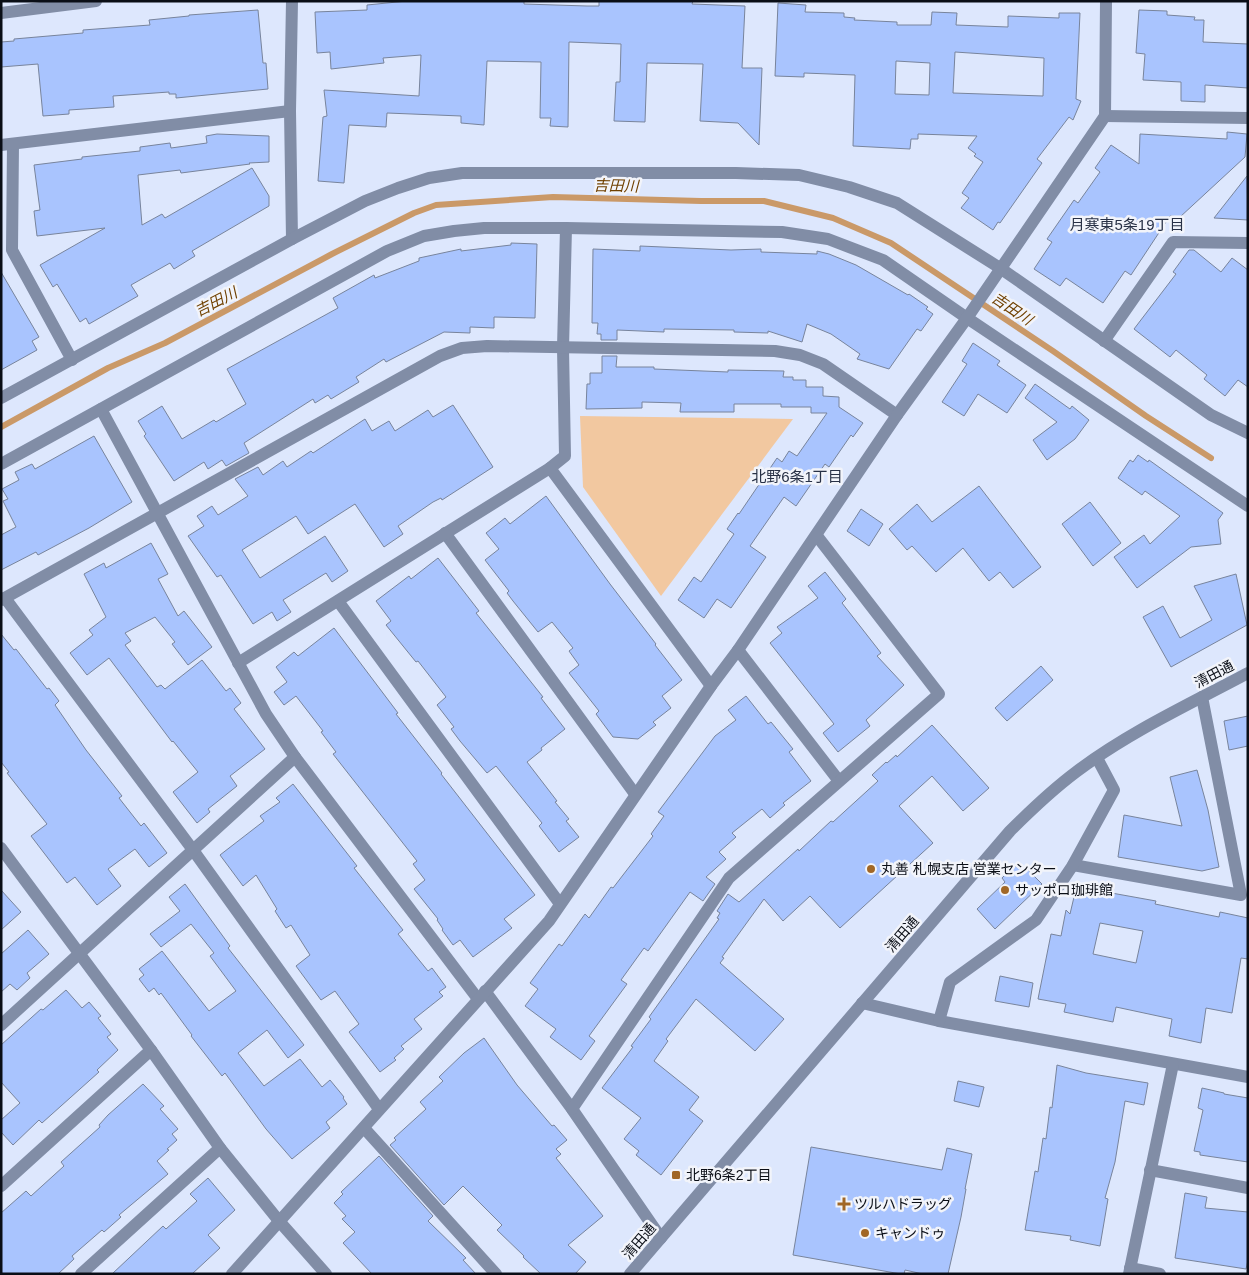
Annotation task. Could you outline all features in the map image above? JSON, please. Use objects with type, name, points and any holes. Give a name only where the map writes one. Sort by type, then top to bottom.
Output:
[{"type":"street","points":[[1,13],[96,1]]},
{"type":"street","points":[[292,1],[290,111],[292,239]]},
{"type":"street","points":[[232,1274],[549,921],[635,794],[817,536],[897,415],[976,306],[1105,116],[1106,1]]},
{"type":"street","points":[[72,360],[6,253],[7,144],[290,111]]},
{"type":"street","points":[[1105,116],[1248,118]]},
{"type":"street","points":[[1,398],[292,239],[365,202],[398,188],[430,178],[462,173],[736,173],[799,175],[849,187],[897,203],[997,273],[1104,341],[1211,415],[1248,433]]},
{"type":"street","points":[[1,464],[387,250],[424,236],[484,228],[782,232],[828,239],[883,260],[1248,506]]},
{"type":"street","points":[[238,663],[550,468],[565,456],[563,348],[566,228]]},
{"type":"street","points":[[1104,341],[1173,242],[1248,243]]},
{"type":"street","points":[[379,1109],[193,850],[3,599],[440,356],[462,348],[479,346],[775,351],[800,355],[823,364],[897,415]]},
{"type":"street","points":[[102,409],[266,714],[296,756],[572,1109],[661,1238]]},
{"type":"street","points":[[550,468],[711,686]]},
{"type":"street","points":[[444,533],[635,794]]},
{"type":"street","points":[[572,1109],[729,878],[939,694],[817,536]]},
{"type":"street","points":[[338,601],[560,904]]},
{"type":"street","points":[[738,650],[839,781]]},
{"type":"street","name":"清田通","points":[[630,1274],[1010,831],[1038,803],[1076,772],[1136,733],[1248,673]]},
{"type":"street","points":[[1073,865],[1241,895],[1202,697]]},
{"type":"street","points":[[1,1025],[296,756]]},
{"type":"street","points":[[939,1021],[950,982],[1036,920],[1073,865],[1114,790],[1097,758]]},
{"type":"street","points":[[3,853],[80,953],[220,1148],[279,1221],[326,1274]]},
{"type":"street","points":[[862,1003],[939,1021],[1248,1077]]},
{"type":"street","points":[[1,1186],[151,1050]]},
{"type":"street","points":[[1160,1274],[1129,1271],[1173,1064]]},
{"type":"street","points":[[364,1128],[496,1274]]},
{"type":"street","points":[[81,1274],[220,1148]]},
{"type":"street","points":[[1150,1170],[1248,1188]]},
{"type":"shaded area","points":[[580,416],[793,419],[661,596],[583,487]]},
{"type":"building","points":[[407,1],[524,1],[524,4],[599,6],[599,1],[693,1],[692,4],[745,6],[742,68],[762,68],[759,145],[738,123],[700,121],[703,64],[647,63],[645,122],[614,121],[616,82],[620,82],[621,44],[569,42],[568,127],[550,126],[551,118],[540,118],[541,62],[487,61],[484,125],[461,123],[461,116],[387,113],[386,127],[349,125],[344,183],[318,181],[323,117],[327,116],[324,90],[419,96],[421,55],[383,58],[384,63],[331,69],[330,52],[317,53],[315,12],[367,10],[367,5]]},
{"type":"building","points":[[778,3],[806,5],[805,12],[844,13],[844,17],[855,18],[854,20],[897,22],[897,25],[931,25],[932,12],[957,13],[956,25],[1008,27],[1008,16],[1059,18],[1059,13],[1080,13],[1076,99],[1081,101],[1073,120],[1069,117],[1037,159],[1042,163],[1000,223],[998,222],[993,230],[961,208],[969,198],[962,193],[983,162],[974,156],[976,154],[968,148],[977,136],[918,134],[918,139],[911,139],[910,149],[853,146],[855,75],[804,73],[804,77],[775,76]],"holes":[[[955,52],[1044,58],[1043,96],[953,93]],[[896,61],[930,63],[929,95],[895,94]]]},
{"type":"building","points":[[258,10],[263,63],[266,63],[268,89],[176,98],[176,94],[169,94],[169,92],[113,96],[114,107],[69,110],[69,114],[43,116],[38,64],[1,67],[1,42],[14,41],[14,39],[83,33],[83,30],[150,25],[149,20],[189,15]]},
{"type":"building","points":[[1139,10],[1167,11],[1167,15],[1195,17],[1194,20],[1204,20],[1203,42],[1248,44],[1248,88],[1205,85],[1205,102],[1181,101],[1181,82],[1143,80],[1145,54],[1136,53]]},
{"type":"building","points":[[1227,132],[1247,134],[1245,157],[1180,217],[1170,216],[1131,275],[1125,271],[1103,303],[1066,278],[1060,286],[1034,269],[1052,242],[1047,239],[1074,200],[1078,203],[1100,172],[1095,168],[1111,145],[1139,164],[1140,134],[1227,139]]},
{"type":"building","points":[[217,134],[269,136],[269,162],[181,173],[180,170],[138,175],[142,225],[162,214],[165,218],[252,168],[269,196],[269,206],[192,251],[195,256],[174,269],[170,263],[131,285],[138,296],[89,324],[86,318],[80,322],[57,284],[53,287],[40,265],[105,228],[37,236],[34,211],[40,210],[34,165],[82,159],[82,157],[140,151],[140,147],[170,143],[171,148],[207,143],[206,136]]},
{"type":"building","points":[[1247,176],[1248,220],[1214,218]]},
{"type":"building","points":[[511,243],[537,244],[535,318],[494,317],[494,328],[470,327],[470,333],[444,332],[386,362],[384,359],[356,377],[359,382],[331,399],[328,395],[315,403],[313,399],[244,443],[249,453],[226,466],[222,460],[208,469],[204,462],[174,481],[144,436],[146,434],[138,421],[162,406],[182,439],[246,404],[227,369],[338,308],[333,298],[374,275],[375,278],[419,261],[419,258],[461,249],[461,251],[511,245]]},
{"type":"building","points":[[640,246],[731,250],[761,249],[761,252],[817,254],[817,251],[856,265],[909,294],[928,307],[926,309],[933,314],[921,331],[917,329],[889,369],[857,359],[860,354],[831,334],[807,324],[802,342],[768,331],[768,333],[734,332],[734,330],[664,329],[664,332],[617,330],[617,340],[601,340],[601,334],[597,334],[598,323],[592,323],[593,249],[640,251]]},
{"type":"building","points":[[1189,250],[1194,250],[1221,272],[1232,258],[1248,270],[1248,387],[1238,380],[1225,396],[1204,379],[1207,375],[1176,350],[1170,357],[1134,329],[1176,274],[1173,272]]},
{"type":"building","points":[[1,272],[39,337],[32,341],[37,350],[1,370]]},
{"type":"building","points":[[973,343],[1000,361],[997,365],[1026,385],[1007,413],[978,394],[964,416],[942,402],[967,364],[962,361]]},
{"type":"building","points":[[602,356],[617,356],[616,367],[654,367],[654,369],[728,372],[728,370],[784,371],[783,377],[793,377],[793,380],[806,380],[806,387],[823,387],[823,396],[839,397],[839,407],[863,423],[853,437],[851,435],[829,467],[825,464],[796,506],[784,497],[750,546],[766,557],[731,608],[717,599],[704,618],[678,600],[694,577],[701,582],[734,534],[727,529],[777,458],[782,462],[789,451],[797,456],[827,413],[811,413],[811,407],[781,407],[781,404],[734,404],[734,412],[680,412],[681,403],[642,402],[642,408],[586,409],[587,384],[590,384],[590,373],[602,373]]},
{"type":"building","points":[[1035,384],[1070,409],[1072,406],[1089,420],[1075,439],[1047,460],[1033,440],[1057,422],[1025,398]]},
{"type":"building","points":[[453,405],[493,467],[442,500],[441,498],[433,502],[398,526],[403,534],[384,547],[355,504],[308,534],[296,516],[242,550],[260,578],[325,536],[348,571],[332,582],[326,573],[283,600],[291,612],[277,621],[272,612],[253,624],[221,575],[217,577],[188,536],[204,526],[197,516],[212,506],[218,515],[248,496],[235,479],[258,467],[263,475],[283,461],[287,467],[311,451],[313,453],[365,419],[372,431],[389,421],[395,431],[428,410],[433,417]]},
{"type":"building","points":[[94,436],[132,502],[89,528],[38,555],[36,552],[1,570],[1,535],[16,527],[3,501],[8,499],[2,489],[19,480],[15,472],[32,464],[35,469]]},
{"type":"building","points":[[1138,455],[1148,462],[1149,460],[1223,513],[1218,520],[1221,544],[1191,547],[1137,588],[1114,557],[1144,535],[1150,544],[1180,516],[1145,491],[1142,495],[1118,478],[1130,460],[1133,462]]},
{"type":"building","points":[[979,486],[1041,567],[1013,588],[1000,572],[989,581],[963,548],[936,572],[912,546],[907,550],[889,529],[917,504],[932,522]]},
{"type":"building","points":[[546,496],[682,680],[662,696],[671,708],[653,722],[656,725],[638,739],[613,737],[596,714],[599,711],[569,673],[579,665],[569,651],[573,648],[552,622],[538,632],[507,593],[509,591],[485,560],[499,549],[486,533],[505,518],[510,524]]},
{"type":"building","points":[[1090,502],[1121,543],[1093,566],[1062,524]]},
{"type":"building","points":[[861,509],[883,524],[869,546],[847,531]]},
{"type":"building","points":[[151,543],[168,574],[158,579],[178,616],[184,611],[212,647],[188,665],[172,644],[175,642],[155,617],[125,633],[131,641],[125,645],[157,687],[161,685],[165,689],[202,660],[226,691],[230,688],[241,703],[234,709],[265,749],[230,776],[237,786],[208,809],[210,812],[197,823],[173,792],[198,772],[172,742],[109,658],[87,675],[70,653],[93,635],[89,630],[106,617],[84,574],[104,563],[106,568]]},
{"type":"building","points":[[438,558],[479,611],[476,613],[543,697],[541,698],[565,729],[527,762],[557,801],[555,802],[569,819],[566,821],[579,837],[559,852],[539,826],[542,823],[496,766],[487,773],[451,729],[454,727],[437,705],[446,697],[418,661],[416,662],[386,625],[391,621],[376,601],[409,576],[411,579]]},
{"type":"building","points":[[825,572],[846,599],[842,603],[881,653],[877,656],[904,685],[866,720],[870,726],[838,752],[823,733],[834,724],[770,643],[782,633],[777,627],[818,598],[808,586]]},
{"type":"building","points":[[1236,574],[1247,625],[1171,667],[1143,617],[1163,606],[1180,638],[1212,620],[1194,586]]},
{"type":"building","points":[[334,628],[441,774],[535,895],[504,919],[512,928],[473,957],[460,940],[453,945],[442,930],[438,919],[414,889],[425,880],[413,864],[417,861],[333,754],[336,752],[321,732],[323,731],[296,696],[284,705],[274,692],[287,682],[276,667],[294,652],[298,656]]},
{"type":"building","points":[[1,634],[14,650],[16,649],[47,689],[49,688],[59,701],[55,705],[86,750],[122,796],[119,798],[141,826],[144,823],[167,853],[149,867],[135,849],[108,869],[121,886],[97,905],[75,877],[67,883],[31,836],[47,824],[7,773],[9,772],[1,762]]},
{"type":"building","points":[[1041,666],[1053,680],[1007,721],[995,708]]},
{"type":"building","points":[[746,696],[768,724],[771,722],[793,749],[789,752],[811,781],[783,803],[785,805],[770,818],[762,809],[732,833],[736,837],[719,852],[726,859],[706,877],[715,884],[703,901],[690,892],[648,951],[644,948],[621,980],[627,984],[589,1036],[595,1041],[581,1060],[550,1037],[556,1029],[525,1006],[538,989],[530,983],[559,944],[562,946],[585,914],[589,918],[611,887],[613,888],[653,836],[651,834],[664,816],[658,812],[715,736],[736,720],[728,710]]},
{"type":"building","points":[[1248,716],[1248,746],[1229,750],[1224,721]]},
{"type":"building","points":[[932,725],[989,788],[963,811],[932,776],[899,806],[933,843],[840,928],[810,896],[783,921],[764,899],[722,957],[724,958],[720,963],[784,1019],[755,1051],[696,999],[666,1039],[668,1041],[654,1061],[699,1097],[689,1110],[703,1121],[661,1175],[636,1155],[639,1151],[624,1139],[641,1118],[602,1088],[633,1047],[631,1046],[651,1019],[649,1017],[719,919],[717,918],[720,913],[717,911],[728,894],[739,902],[878,781],[872,775],[886,762],[896,755],[897,757]]},
{"type":"building","points":[[1197,770],[1208,810],[1219,867],[1202,871],[1118,857],[1124,815],[1182,826],[1170,777]]},
{"type":"building","points":[[293,784],[357,866],[354,868],[403,930],[398,934],[428,971],[432,968],[446,987],[439,992],[443,996],[414,1019],[422,1029],[401,1046],[404,1049],[394,1058],[396,1060],[380,1072],[349,1032],[359,1024],[335,991],[321,1000],[296,966],[310,955],[291,925],[286,928],[275,911],[277,909],[256,875],[243,886],[220,855],[264,821],[260,816],[280,802],[276,798]]},
{"type":"building","points":[[1014,866],[1028,870],[1042,884],[995,929],[977,909],[1005,882],[1002,878]]},
{"type":"building","points":[[185,884],[230,946],[228,948],[304,1045],[288,1058],[267,1030],[238,1053],[264,1086],[300,1059],[322,1087],[330,1080],[344,1097],[347,1104],[326,1122],[330,1128],[292,1159],[266,1129],[225,1073],[222,1076],[161,993],[159,995],[154,988],[149,992],[139,979],[144,975],[139,969],[162,951],[209,1011],[236,991],[210,956],[214,953],[191,924],[161,947],[150,934],[180,911],[169,897]]},
{"type":"building","points":[[1082,885],[1106,889],[1106,892],[1156,901],[1155,904],[1219,917],[1220,912],[1248,918],[1248,959],[1241,958],[1232,1013],[1206,1008],[1201,1043],[1169,1036],[1172,1019],[1116,1007],[1113,1022],[1064,1012],[1066,1004],[1038,999],[1051,934],[1061,936],[1066,910],[1070,914],[1074,897],[1080,898]],"holes":[[[1100,923],[1143,931],[1136,963],[1093,954]]]},
{"type":"building","points":[[1,890],[21,912],[1,930]]},
{"type":"building","points":[[28,930],[49,954],[27,973],[30,978],[17,990],[10,984],[1,992],[1,954]]},
{"type":"building","points":[[1000,976],[1033,983],[1029,1007],[995,1001]]},
{"type":"building","points":[[66,990],[82,1008],[89,1002],[101,1016],[98,1018],[111,1034],[107,1037],[118,1050],[97,1070],[99,1072],[42,1123],[39,1120],[13,1145],[1,1132],[1,1120],[20,1103],[1,1082],[1,1045],[41,1009],[43,1010]]},
{"type":"building","points":[[484,1038],[517,1085],[552,1126],[554,1125],[567,1140],[556,1149],[561,1154],[556,1158],[603,1216],[568,1245],[586,1262],[575,1274],[541,1274],[497,1230],[502,1225],[463,1186],[444,1205],[390,1145],[396,1140],[394,1138],[426,1109],[420,1102],[443,1081],[439,1077],[464,1053]]},
{"type":"building","points":[[1057,1065],[1086,1073],[1148,1083],[1144,1105],[1125,1101],[1115,1162],[1105,1198],[1108,1199],[1100,1246],[1070,1240],[1071,1236],[1025,1230],[1035,1171],[1038,1172],[1043,1138],[1046,1139]]},
{"type":"building","points":[[958,1081],[984,1087],[979,1107],[954,1101]]},
{"type":"building","points":[[143,1084],[164,1106],[160,1109],[178,1129],[172,1134],[177,1140],[157,1161],[168,1174],[119,1215],[121,1217],[104,1232],[102,1230],[72,1256],[74,1259],[58,1274],[1,1274],[1,1213],[26,1191],[31,1196],[64,1166],[61,1162],[100,1127],[99,1125],[108,1115]]},
{"type":"building","points":[[1202,1088],[1248,1098],[1248,1162],[1200,1155],[1200,1152],[1194,1151],[1203,1110],[1198,1108]]},
{"type":"building","points":[[811,1147],[942,1170],[947,1148],[972,1154],[961,1217],[948,1274],[923,1274],[905,1270],[904,1274],[901,1274],[793,1255]]},
{"type":"building","points":[[379,1156],[433,1216],[428,1221],[466,1258],[463,1260],[476,1274],[372,1274],[343,1243],[355,1232],[342,1219],[346,1216],[334,1203],[343,1194],[341,1192]]},
{"type":"building","points":[[208,1178],[235,1210],[208,1235],[220,1248],[192,1274],[112,1274],[163,1226],[166,1229],[197,1201],[190,1194]]},
{"type":"building","points":[[1185,1193],[1207,1197],[1205,1208],[1248,1212],[1248,1260],[1246,1269],[1175,1258]]},
{"type":"waterway","name":"吉田川","points":[[1,427],[108,368],[165,343],[332,254],[414,213],[436,205],[553,197],[764,201],[833,218],[891,243],[1211,458]]},
{"type":"place","name":"丸善 札幌支店 営業センター","points":[[871,869]]},
{"type":"place","name":"サッポロ珈琲館","points":[[1005,890]]},
{"type":"place","name":"北野6条2丁目","points":[[676,1175]]},
{"type":"place","name":"ツルハドラッグ","points":[[844,1204]]},
{"type":"place","name":"キャンドゥ","points":[[865,1233]]},
{"type":"district","name":"月寒東5条19丁目","points":[[1127,225]]},
{"type":"district","name":"北野6条1丁目","points":[[797,477]]}]
